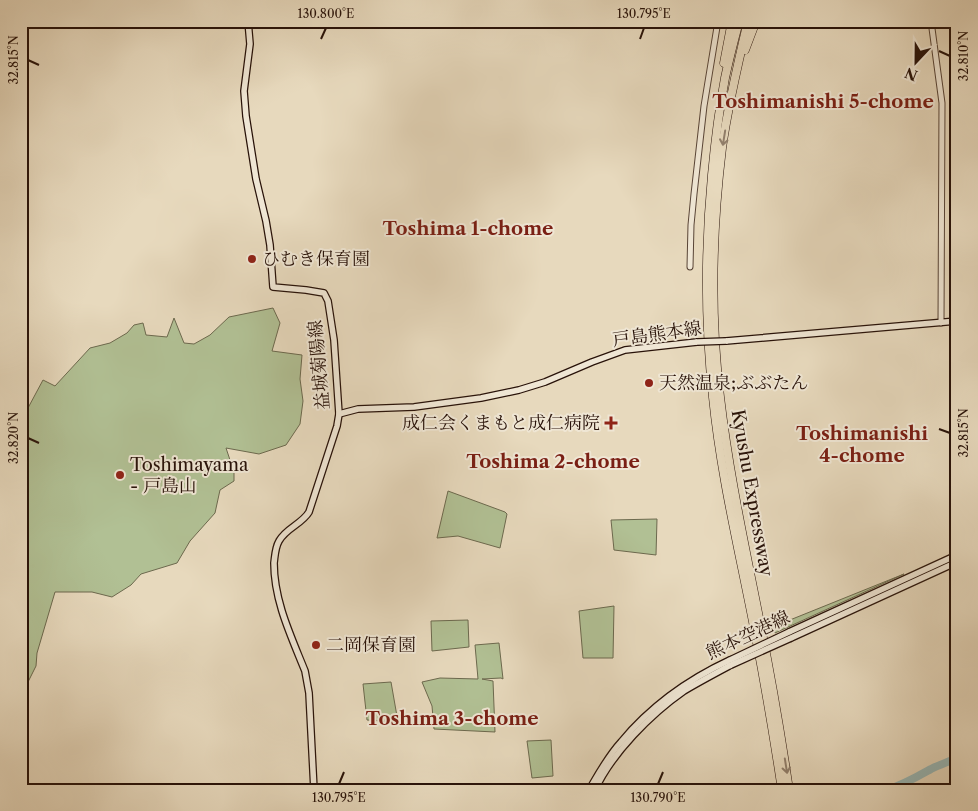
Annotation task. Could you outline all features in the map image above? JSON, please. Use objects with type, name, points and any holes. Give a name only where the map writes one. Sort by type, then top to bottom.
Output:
[{"type":"highway","points":[[715,147],[721,78],[732,21]]},
{"type":"highway","name":"Kyushu Expressway","points":[[739,21],[725,79],[708,214],[706,281],[708,332],[712,396],[725,487],[758,650],[782,790]]},
{"type":"highway","name":"Kyushu Expressway","points":[[748,21],[730,100],[722,148],[716,214],[714,282],[716,350],[720,396],[733,486],[762,630],[789,790]]},
{"type":"highway","points":[[736,75],[756,21]]},
{"type":"main road","name":"益城菊陽線","points":[[248,21],[250,44],[244,91],[245,109],[256,179],[270,244],[274,287],[324,293],[327,297],[334,340],[339,414],[337,426],[309,512],[307,516],[280,538],[275,556],[275,577],[280,606],[307,680],[314,790]]},
{"type":"main road","name":"戸島熊本線","points":[[339,414],[358,409],[414,407],[481,398],[519,390],[545,382],[625,350],[697,342],[957,321]]},
{"type":"main road","name":"熊本空港線","points":[[790,635],[957,555]]},
{"type":"main road","name":"熊本空港線","points":[[589,790],[619,743],[638,723],[672,694],[697,677],[957,562]]},
{"type":"main road","name":"熊本空港線","points":[[595,790],[605,770],[642,727],[684,692],[731,662]]},
{"type":"street","points":[[690,267],[691,225],[704,106],[718,21]]},
{"type":"street","points":[[931,21],[942,103],[941,323]]},
{"type":"green space","points":[[273,308],[280,323],[272,351],[302,355],[300,379],[303,401],[300,424],[286,445],[259,454],[226,448],[234,472],[234,481],[220,490],[215,513],[190,541],[177,563],[141,574],[131,585],[112,597],[92,592],[55,592],[37,653],[36,666],[26,686],[21,689],[21,421],[43,380],[55,386],[90,348],[110,343],[127,333],[134,325],[143,323],[146,335],[167,337],[174,318],[184,343],[194,344],[210,335],[229,317]]},
{"type":"green space","points":[[448,491],[507,514],[500,548],[458,536],[437,538]]},
{"type":"green space","points":[[657,519],[656,555],[614,550],[611,520]]},
{"type":"green space","points":[[904,574],[775,633],[773,629],[775,626]]},
{"type":"green space","points":[[614,606],[613,658],[583,658],[579,611]]},
{"type":"green space","points":[[468,620],[469,647],[432,651],[431,621]]},
{"type":"green space","points":[[499,643],[503,679],[482,679],[493,681],[495,732],[434,729],[432,706],[422,682],[440,678],[478,679],[475,645]]},
{"type":"green space","points":[[391,682],[398,722],[367,720],[363,684]]},
{"type":"green space","points":[[551,740],[553,776],[532,778],[527,741]]},
{"type":"waterway","points":[[887,790],[957,758]]},
{"type":"place","name":"ひむき保育園","points":[[252,259]]},
{"type":"place","name":"天然温泉;ぶぶたん","points":[[649,383]]},
{"type":"place","name":"成仁会くまもと成仁病院","points":[[611,423]]},
{"type":"place","name":"Toshimayama - 戸島山","points":[[120,475]]},
{"type":"place","name":"二岡保育園","points":[[316,645]]},
{"type":"district","name":"Toshimanishi 5-chome","points":[[823,101]]},
{"type":"district","name":"Toshima 1-chome","points":[[468,228]]},
{"type":"district","name":"Toshimanishi 4-chome","points":[[862,444]]},
{"type":"district","name":"Toshima 2-chome","points":[[553,461]]},
{"type":"district","name":"Toshima 3-chome","points":[[452,718]]}]
